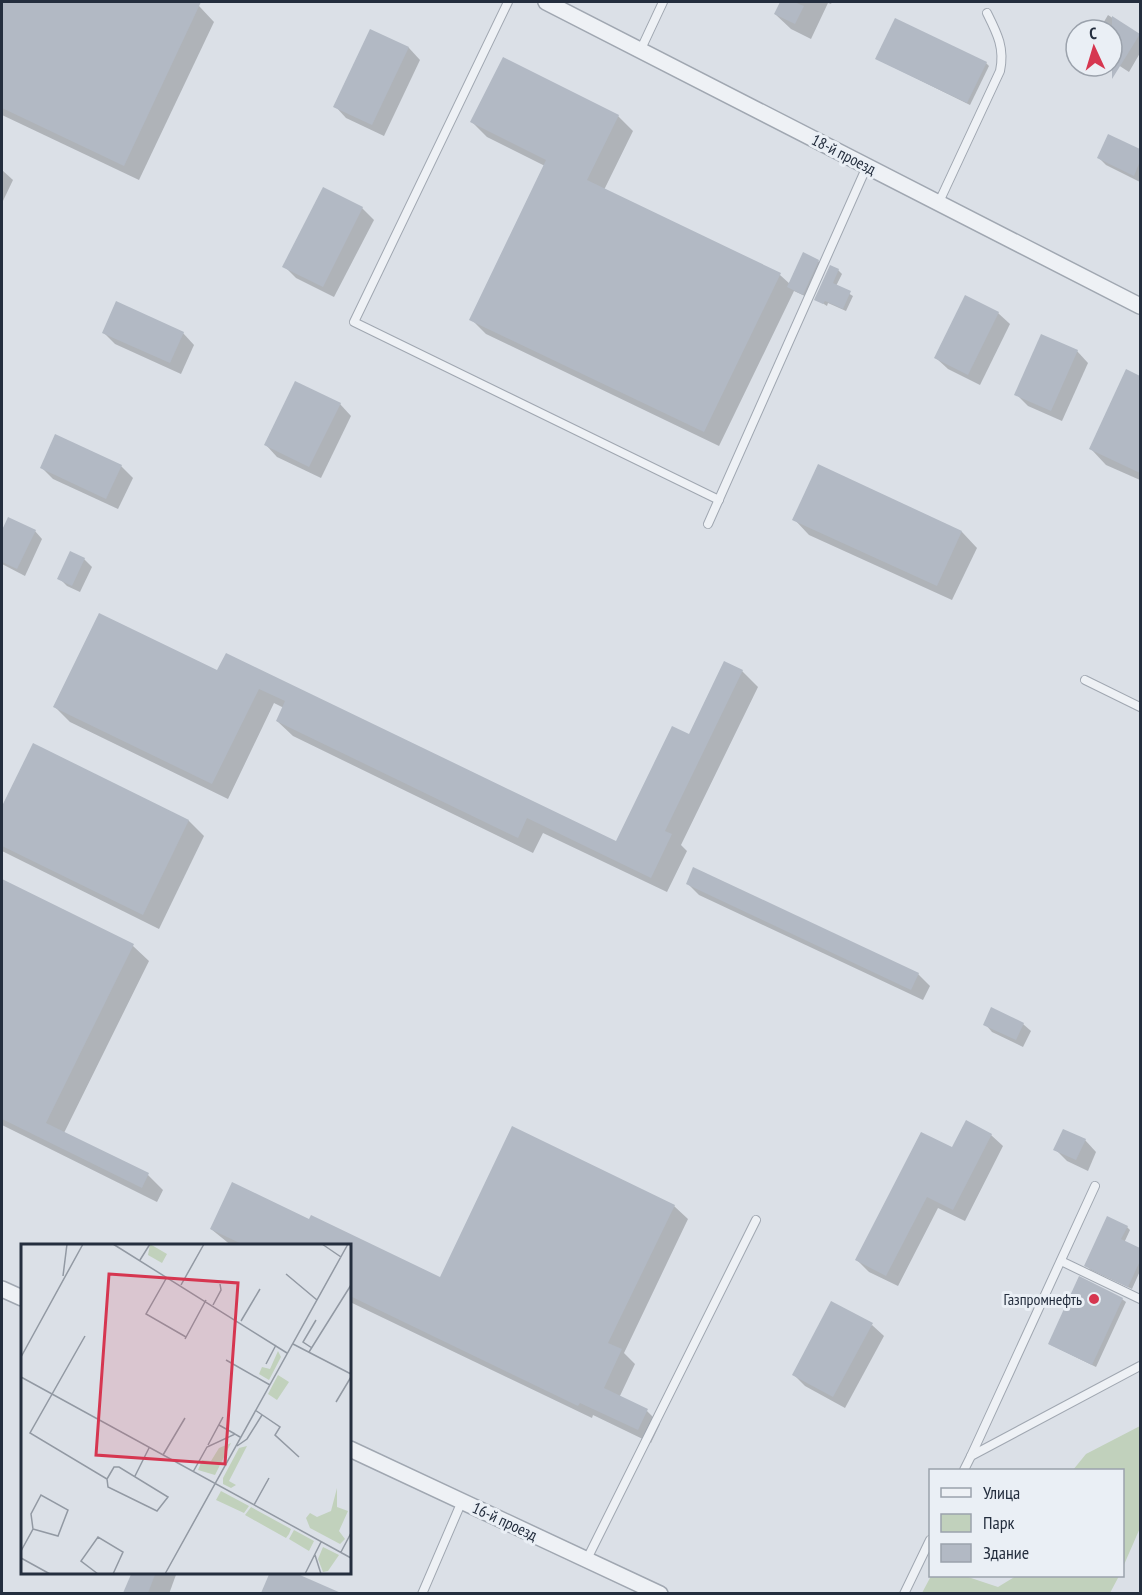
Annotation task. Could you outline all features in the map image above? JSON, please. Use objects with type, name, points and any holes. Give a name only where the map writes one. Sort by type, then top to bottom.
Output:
[{"type":"street","name":"18-й проезд","points":[[546,2],[1140,306]]},
{"type":"street","points":[[2,1289],[21,1298]]},
{"type":"street","name":"16-й проезд","points":[[351,1449],[660,1593]]},
{"type":"lane","points":[[508,2],[354,322],[719,500]]},
{"type":"lane","points":[[640,49],[663,2]]},
{"type":"lane","points":[[939,202],[1000,71],[1004,56],[1002,45],[987,13]]},
{"type":"lane","points":[[708,524],[867,166]]},
{"type":"lane","points":[[1085,680],[1140,707]]},
{"type":"lane","points":[[964,1469],[1095,1186]]},
{"type":"lane","points":[[586,1559],[756,1220]]},
{"type":"lane","points":[[1060,1261],[1140,1299]]},
{"type":"lane","points":[[971,1456],[1140,1366]]},
{"type":"lane","points":[[422,1593],[462,1501]]},
{"type":"lane","points":[[904,1593],[929,1542]]},
{"type":"green space","points":[[1140,1426],[1140,1528],[1124,1565],[1124,1469],[1074,1469],[1086,1454]]},
{"type":"green space","points":[[930,1577],[968,1577],[998,1587],[1014,1577],[1118,1577],[1110,1593],[922,1593]]},
{"type":"building","points":[[2,2],[201,2],[124,166],[2,108]]},
{"type":"building","points":[[780,2],[794,2],[804,6],[795,24],[774,14]]},
{"type":"building","points":[[895,18],[987,62],[967,103],[875,59]]},
{"type":"building","points":[[1124,24],[1140,34],[1124,60]]},
{"type":"building","points":[[370,29],[409,47],[372,125],[333,107]]},
{"type":"building","points":[[503,57],[619,115],[587,180],[781,273],[704,432],[469,320],[546,160],[470,122]]},
{"type":"building","points":[[1108,134],[1140,149],[1140,161],[1134,176],[1097,158]]},
{"type":"building","points":[[323,187],[363,207],[323,287],[282,267]]},
{"type":"building","points":[[803,252],[819,260],[803,295],[787,287]]},
{"type":"building","points":[[830,265],[839,269],[833,283],[851,291],[843,309],[825,301],[823,304],[814,300]]},
{"type":"building","points":[[965,295],[999,312],[968,375],[934,358]]},
{"type":"building","points":[[116,301],[184,332],[170,363],[102,333]]},
{"type":"building","points":[[1041,334],[1078,350],[1051,411],[1014,395]]},
{"type":"building","points":[[1126,369],[1140,376],[1140,473],[1089,449]]},
{"type":"building","points":[[295,381],[341,403],[309,467],[264,445]]},
{"type":"building","points":[[55,434],[122,465],[106,499],[40,468]]},
{"type":"building","points":[[818,464],[962,531],[937,586],[792,520]]},
{"type":"building","points":[[8,517],[36,530],[17,569],[2,562],[2,530]]},
{"type":"building","points":[[70,551],[85,558],[72,586],[57,579]]},
{"type":"building","points":[[99,613],[217,670],[226,653],[616,841],[672,726],[689,734],[724,661],[743,670],[665,831],[672,834],[651,878],[527,818],[518,838],[276,721],[285,701],[259,689],[212,784],[53,707]]},
{"type":"building","points":[[33,743],[189,820],[143,915],[2,846],[2,806]]},
{"type":"building","points":[[693,867],[919,973],[911,990],[686,884]]},
{"type":"building","points":[[2,879],[134,944],[46,1123],[149,1173],[142,1188],[2,1119]]},
{"type":"building","points":[[991,1007],[1024,1023],[1016,1040],[983,1025]]},
{"type":"building","points":[[966,1120],[992,1134],[953,1210],[927,1197],[886,1276],[855,1260],[921,1132],[952,1147]]},
{"type":"building","points":[[512,1126],[675,1205],[608,1343],[622,1349],[604,1388],[648,1409],[638,1430],[580,1403],[578,1406],[351,1296],[351,1244],[242,1244],[210,1229],[232,1182],[309,1219],[311,1215],[440,1277]]},
{"type":"building","points":[[1063,1129],[1086,1139],[1076,1160],[1053,1150]]},
{"type":"building","points":[[1107,1216],[1128,1226],[1121,1239],[1140,1248],[1140,1261],[1128,1287],[1084,1266]]},
{"type":"building","points":[[1079,1276],[1123,1298],[1092,1365],[1048,1344]]},
{"type":"building","points":[[831,1301],[873,1323],[833,1397],[792,1375]]},
{"type":"building","points":[[131,1574],[155,1574],[148,1593],[123,1593]]},
{"type":"building","points":[[269,1574],[298,1574],[341,1593],[261,1593]]},
{"type":"place","name":"Газпромнефть","points":[[1094,1299]]}]
